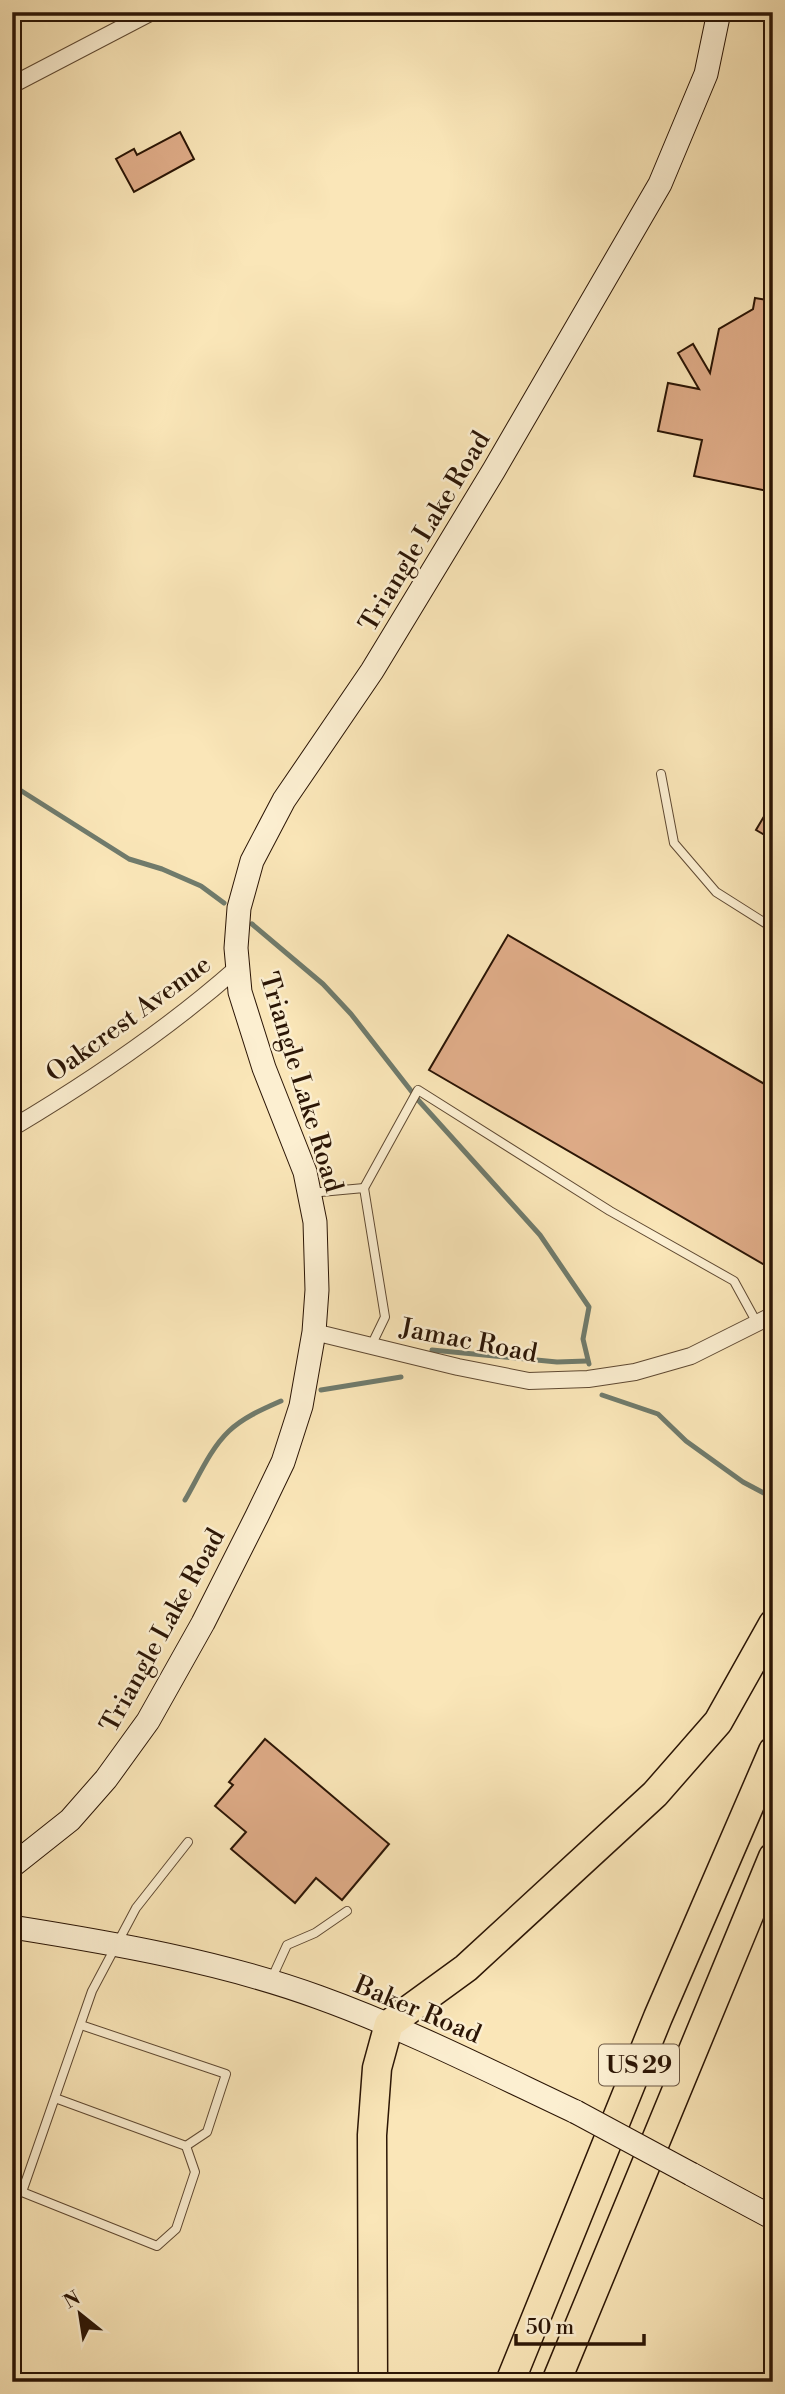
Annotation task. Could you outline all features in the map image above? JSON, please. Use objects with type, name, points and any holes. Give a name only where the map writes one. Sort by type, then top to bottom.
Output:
[{"type":"highway","points":[[373,2382],[372,2136],[377,2068],[389,2024],[466,1968],[655,1794],[718,1721],[773,1624]]},
{"type":"highway","name":"US 29","points":[[509,2382],[658,2018],[773,1751]]},
{"type":"highway","name":"US 29","points":[[556,2382],[773,1857]]},
{"type":"street","points":[[12,85],[152,12]]},
{"type":"street","name":"Triangle Lake Road","points":[[12,1866],[70,1821],[106,1779],[154,1710],[203,1623],[283,1462],[300,1406],[314,1332],[317,1290],[315,1223],[305,1172],[247,1018],[237,968],[239,908],[252,862],[284,800],[372,671],[494,470],[660,184],[706,74],[719,12]]},
{"type":"street","name":"Oakcrest Avenue","points":[[12,1128],[82,1086],[198,1002],[237,968]]},
{"type":"street","name":"Jamac Road","points":[[314,1332],[528,1381],[588,1379],[635,1372],[691,1356],[773,1315]]},
{"type":"street","name":"Baker Road","points":[[12,1927],[118,1945],[316,1996],[389,2024],[576,2112],[773,2218]]},
{"type":"lane","points":[[12,19],[37,12]]},
{"type":"lane","points":[[661,774],[674,842],[716,892],[773,928]]},
{"type":"lane","points":[[371,1346],[385,1317],[364,1188],[418,1090],[610,1212],[734,1281],[757,1324]]},
{"type":"lane","points":[[309,1193],[364,1188]]},
{"type":"lane","points":[[186,2146],[195,2172],[176,2229],[157,2246],[22,2193],[93,1991],[136,1908],[188,1842]]},
{"type":"lane","points":[[270,1982],[287,1945],[315,1933],[347,1911]]},
{"type":"lane","points":[[81,2025],[226,2074],[207,2132],[186,2146]]},
{"type":"lane","points":[[55,2098],[186,2146]]},
{"type":"building","points":[[180,132],[194,159],[134,192],[116,159],[134,149],[137,155]]},
{"type":"building","points":[[755,298],[773,301],[773,492],[694,476],[702,440],[658,431],[668,383],[699,389],[678,353],[693,344],[710,373],[719,329],[753,309]]},
{"type":"building","points":[[773,801],[773,840],[756,830]]},
{"type":"building","points":[[508,935],[773,1089],[773,1259],[768,1267],[429,1070]]},
{"type":"building","points":[[265,1739],[389,1844],[342,1900],[316,1878],[295,1903],[231,1849],[246,1832],[215,1806],[233,1785],[229,1782]]},
{"type":"waterway","points":[[12,785],[129,859],[162,869],[201,886],[224,903]]},
{"type":"waterway","points":[[252,924],[323,984],[351,1014],[419,1101],[540,1235],[589,1307],[583,1339],[589,1364]]},
{"type":"waterway","points":[[432,1350],[557,1362],[587,1361]]},
{"type":"waterway","points":[[321,1390],[401,1377]]},
{"type":"waterway","points":[[602,1395],[658,1414],[686,1441],[743,1482],[773,1498]]},
{"type":"waterway","points":[[185,1500],[222,1438],[247,1417],[281,1401]]}]
